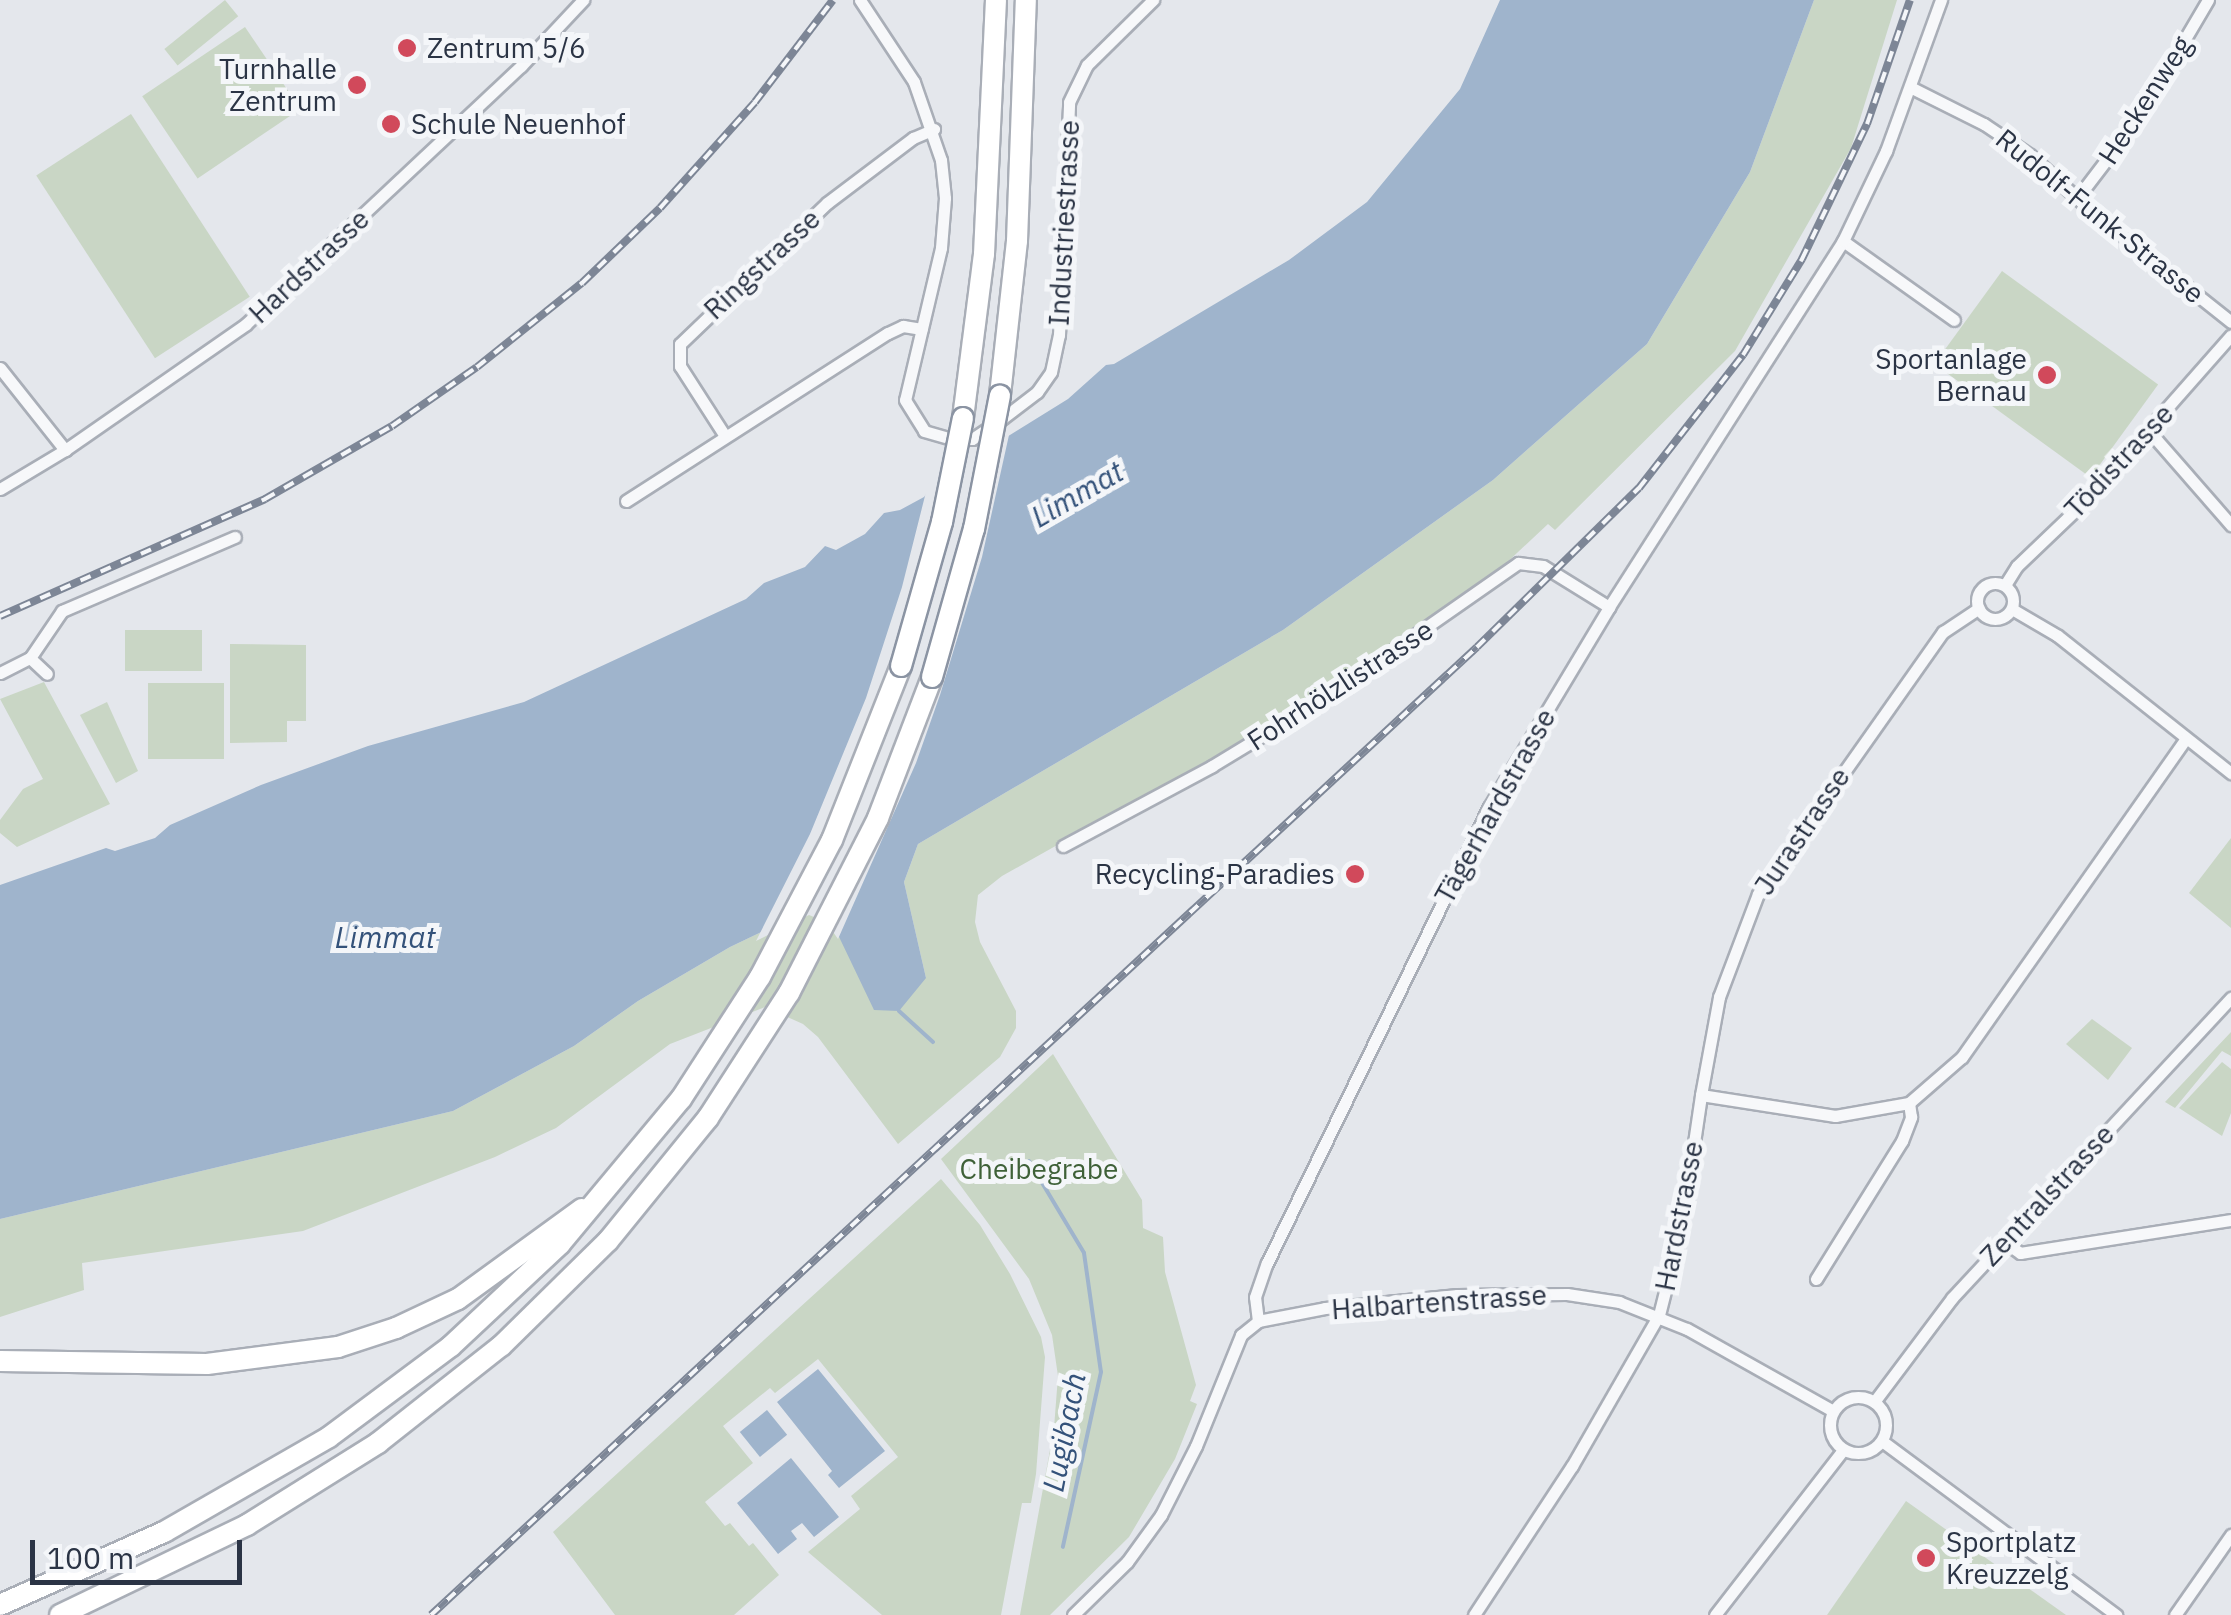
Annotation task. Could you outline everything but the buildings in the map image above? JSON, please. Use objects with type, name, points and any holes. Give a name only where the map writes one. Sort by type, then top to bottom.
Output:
[{"type":"highway","points":[[0,1605],[198,1514],[360,1416],[480,1322],[612,1187],[692,1085],[774,954],[832,840],[901,666],[942,522],[963,418],[984,254],[996,0]]},
{"type":"highway","points":[[60,1615],[178,1560],[298,1495],[410,1420],[501,1346],[596,1254],[686,1148],[771,1024],[824,931],[892,784],[932,677],[974,529],[1000,395],[1017,241],[1026,0]]},
{"type":"highway","points":[[0,1361],[208,1364],[296,1355],[358,1341],[458,1299],[612,1187]]},
{"type":"street","name":"Hardstrasse","points":[[0,489],[65,450],[222,343],[272,303],[521,66],[583,0]]},
{"type":"street","points":[[626,501],[898,327],[922,329],[945,221],[944,176],[934,129],[904,63],[860,0]]},
{"type":"street","name":"Industriestrasse","points":[[922,329],[906,385],[910,414],[931,435],[972,438],[1037,392],[1051,372],[1059,335],[1070,102],[1087,65],[1154,0]]},
{"type":"street","name":"Tägerhardstrasse","points":[[1082,1612],[1127,1562],[1160,1515],[1196,1446],[1240,1335],[1258,1321],[1255,1297],[1267,1263],[1489,806],[1609,608],[1843,241],[1912,88],[1941,0]]},
{"type":"street","name":"Heckenweg","points":[[2078,197],[2139,117],[2208,0]]},
{"type":"street","name":"Rudolf-Funk-Strasse","points":[[1912,88],[2006,138],[2231,322]]},
{"type":"street","name":"Ringstrasse","points":[[725,436],[680,366],[680,344],[827,203],[913,138],[934,129]]},
{"type":"street","points":[[1843,241],[1954,320]]},
{"type":"street","name":"Tödistrasse","points":[[2005,585],[2017,566],[2149,431],[2231,335]]},
{"type":"street","points":[[0,368],[65,450]]},
{"type":"street","points":[[2149,431],[2231,525]]},
{"type":"street","points":[[0,673],[30,658],[62,611],[235,537]]},
{"type":"street","name":"Fohrhölzlistrasse","points":[[1063,846],[1314,704],[1518,563],[1535,562],[1609,608]]},
{"type":"street","points":[[2005,585],[2014,598],[2012,609],[2004,617],[1992,619],[1978,608],[1978,596],[1984,586],[2005,585]]},
{"type":"street","name":"Jurastrasse","points":[[1701,1096],[1719,997],[1758,894],[1943,632],[1978,608]]},
{"type":"street","points":[[2012,609],[2058,636],[2184,740],[2231,773]]},
{"type":"street","points":[[30,658],[47,674]]},
{"type":"street","points":[[1701,1096],[1835,1116],[1909,1103],[1962,1057],[2184,740]]},
{"type":"street","name":"Zentralstrasse","points":[[1874,1402],[1912,1346],[2004,1241],[2231,998]]},
{"type":"street","name":"Hardstrasse","points":[[1474,1615],[1572,1466],[1658,1315],[1670,1284],[1701,1096]]},
{"type":"street","points":[[1816,1280],[1902,1142],[1911,1117],[1909,1103]]},
{"type":"street","points":[[2004,1241],[2020,1253],[2231,1220]]},
{"type":"street","name":"Halbartenstrasse","points":[[1258,1321],[1411,1298],[1496,1293],[1567,1294],[1619,1302],[1658,1315],[1833,1411]]},
{"type":"street","points":[[1852,1397],[1874,1402],[1885,1416],[1882,1441],[1868,1452],[1842,1450],[1830,1432],[1833,1411],[1852,1397]]},
{"type":"street","points":[[1882,1441],[2116,1615]]},
{"type":"street","points":[[1715,1615],[1842,1450]]},
{"type":"street","points":[[2176,1615],[2231,1535]]},
{"type":"green space","points":[[225,0],[238,16],[178,65],[164,49]]},
{"type":"green space","points":[[1814,0],[1897,0],[1851,148],[1735,351],[1555,530],[1548,524],[1501,568],[1429,621],[1285,717],[1002,876],[978,895],[975,922],[980,942],[1016,1011],[1016,1028],[1000,1057],[898,1144],[818,1037],[803,1024],[765,1007],[670,1044],[556,1128],[495,1157],[303,1231],[82,1263],[84,1290],[0,1317],[0,1219],[453,1111],[574,1046],[638,1001],[730,947],[809,909],[926,978],[904,882],[918,844],[1283,630],[1493,480],[1647,344],[1750,172]]},
{"type":"green space","points":[[245,27],[300,109],[198,178],[142,96]]},
{"type":"green space","points":[[131,114],[250,297],[155,358],[36,176]]},
{"type":"green space","name":"Sportanlage Bernau","points":[[2002,271],[2158,384],[2091,477],[1934,364]]},
{"type":"green space","points":[[125,630],[202,630],[202,671],[125,671]]},
{"type":"green space","points":[[230,644],[306,645],[306,721],[287,721],[287,742],[230,743]]},
{"type":"green space","points":[[44,682],[110,804],[17,847],[0,833],[0,820],[23,789],[43,779],[0,699]]},
{"type":"green space","points":[[148,683],[224,683],[224,759],[148,759]]},
{"type":"green space","points":[[107,702],[138,771],[116,783],[80,715]]},
{"type":"green space","points":[[2231,838],[2231,928],[2189,893]]},
{"type":"green space","points":[[2092,1019],[2132,1048],[2108,1080],[2066,1044]]},
{"type":"green space","points":[[2231,1032],[2231,1056],[2222,1051],[2175,1108],[2165,1102]]},
{"type":"green space","name":"Cheibegrabe","points":[[1053,1054],[1142,1200],[1143,1228],[1163,1237],[1165,1272],[1196,1385],[1190,1401],[1197,1404],[1175,1459],[1129,1537],[1050,1615],[1020,1615],[1054,1428],[1058,1376],[1052,1335],[1029,1279],[941,1159]]},
{"type":"green space","points":[[2222,1062],[2231,1069],[2231,1113],[2222,1136],[2179,1108]]},
{"type":"green space","points":[[941,1179],[980,1225],[1010,1274],[1041,1337],[1045,1357],[1036,1474],[1031,1503],[1022,1503],[1001,1615],[882,1615],[808,1552],[860,1509],[851,1496],[898,1457],[818,1359],[775,1393],[770,1388],[723,1426],[753,1463],[705,1502],[725,1526],[730,1523],[749,1546],[753,1543],[779,1575],[734,1615],[615,1615],[553,1532]]},
{"type":"green space","name":"Sportplatz Kreuzzelg","points":[[1906,1501],[2066,1615],[1827,1615]]},
{"type":"water","name":"Limmat","points":[[1500,0],[1814,0],[1750,172],[1647,344],[1493,480],[1283,630],[918,844],[904,882],[926,978],[899,1011],[874,1010],[830,918],[809,909],[730,947],[638,1001],[574,1046],[453,1111],[0,1219],[0,885],[106,848],[115,851],[155,838],[170,825],[261,785],[368,746],[524,702],[746,599],[764,583],[805,567],[825,546],[836,550],[865,534],[884,513],[900,510],[924,497],[936,481],[1068,399],[1106,365],[1114,364],[1289,260],[1367,202],[1460,89]]},
{"type":"water","points":[[818,1369],[885,1451],[839,1488],[828,1475],[832,1471],[777,1402]]},
{"type":"water","points":[[767,1410],[787,1435],[760,1457],[740,1432]]},
{"type":"water","points":[[791,1458],[839,1517],[814,1537],[802,1523],[791,1531],[797,1539],[778,1554],[737,1503]]},
{"type":"pier","points":[[1011,426],[982,557],[940,695],[916,763],[838,939],[826,922],[809,915],[756,941],[810,834],[866,698],[902,587],[928,484]]},
{"type":"waterway","name":"Lugibach","points":[[899,1011],[933,1042]]},
{"type":"waterway","name":"Lugibach","points":[[1029,1161],[1084,1253],[1101,1372],[1063,1547]]},
{"type":"railway","points":[[0,616],[265,499],[392,426],[477,367],[582,283],[660,208],[755,102],[833,0]]},
{"type":"railway","points":[[431,1615],[1477,647],[1639,488],[1743,355],[1802,259],[1867,124],[1910,0]]},
{"type":"place","name":"Zentrum 5/6","points":[[407,48]]},
{"type":"place","name":"Turnhalle Zentrum","points":[[357,85]]},
{"type":"place","name":"Schule Neuenhof","points":[[391,124]]},
{"type":"place","name":"Sportanlage Bernau","points":[[2047,375]]},
{"type":"place","name":"Recycling-Paradies","points":[[1355,874]]},
{"type":"place","name":"Sportplatz Kreuzzelg","points":[[1926,1558]]}]
